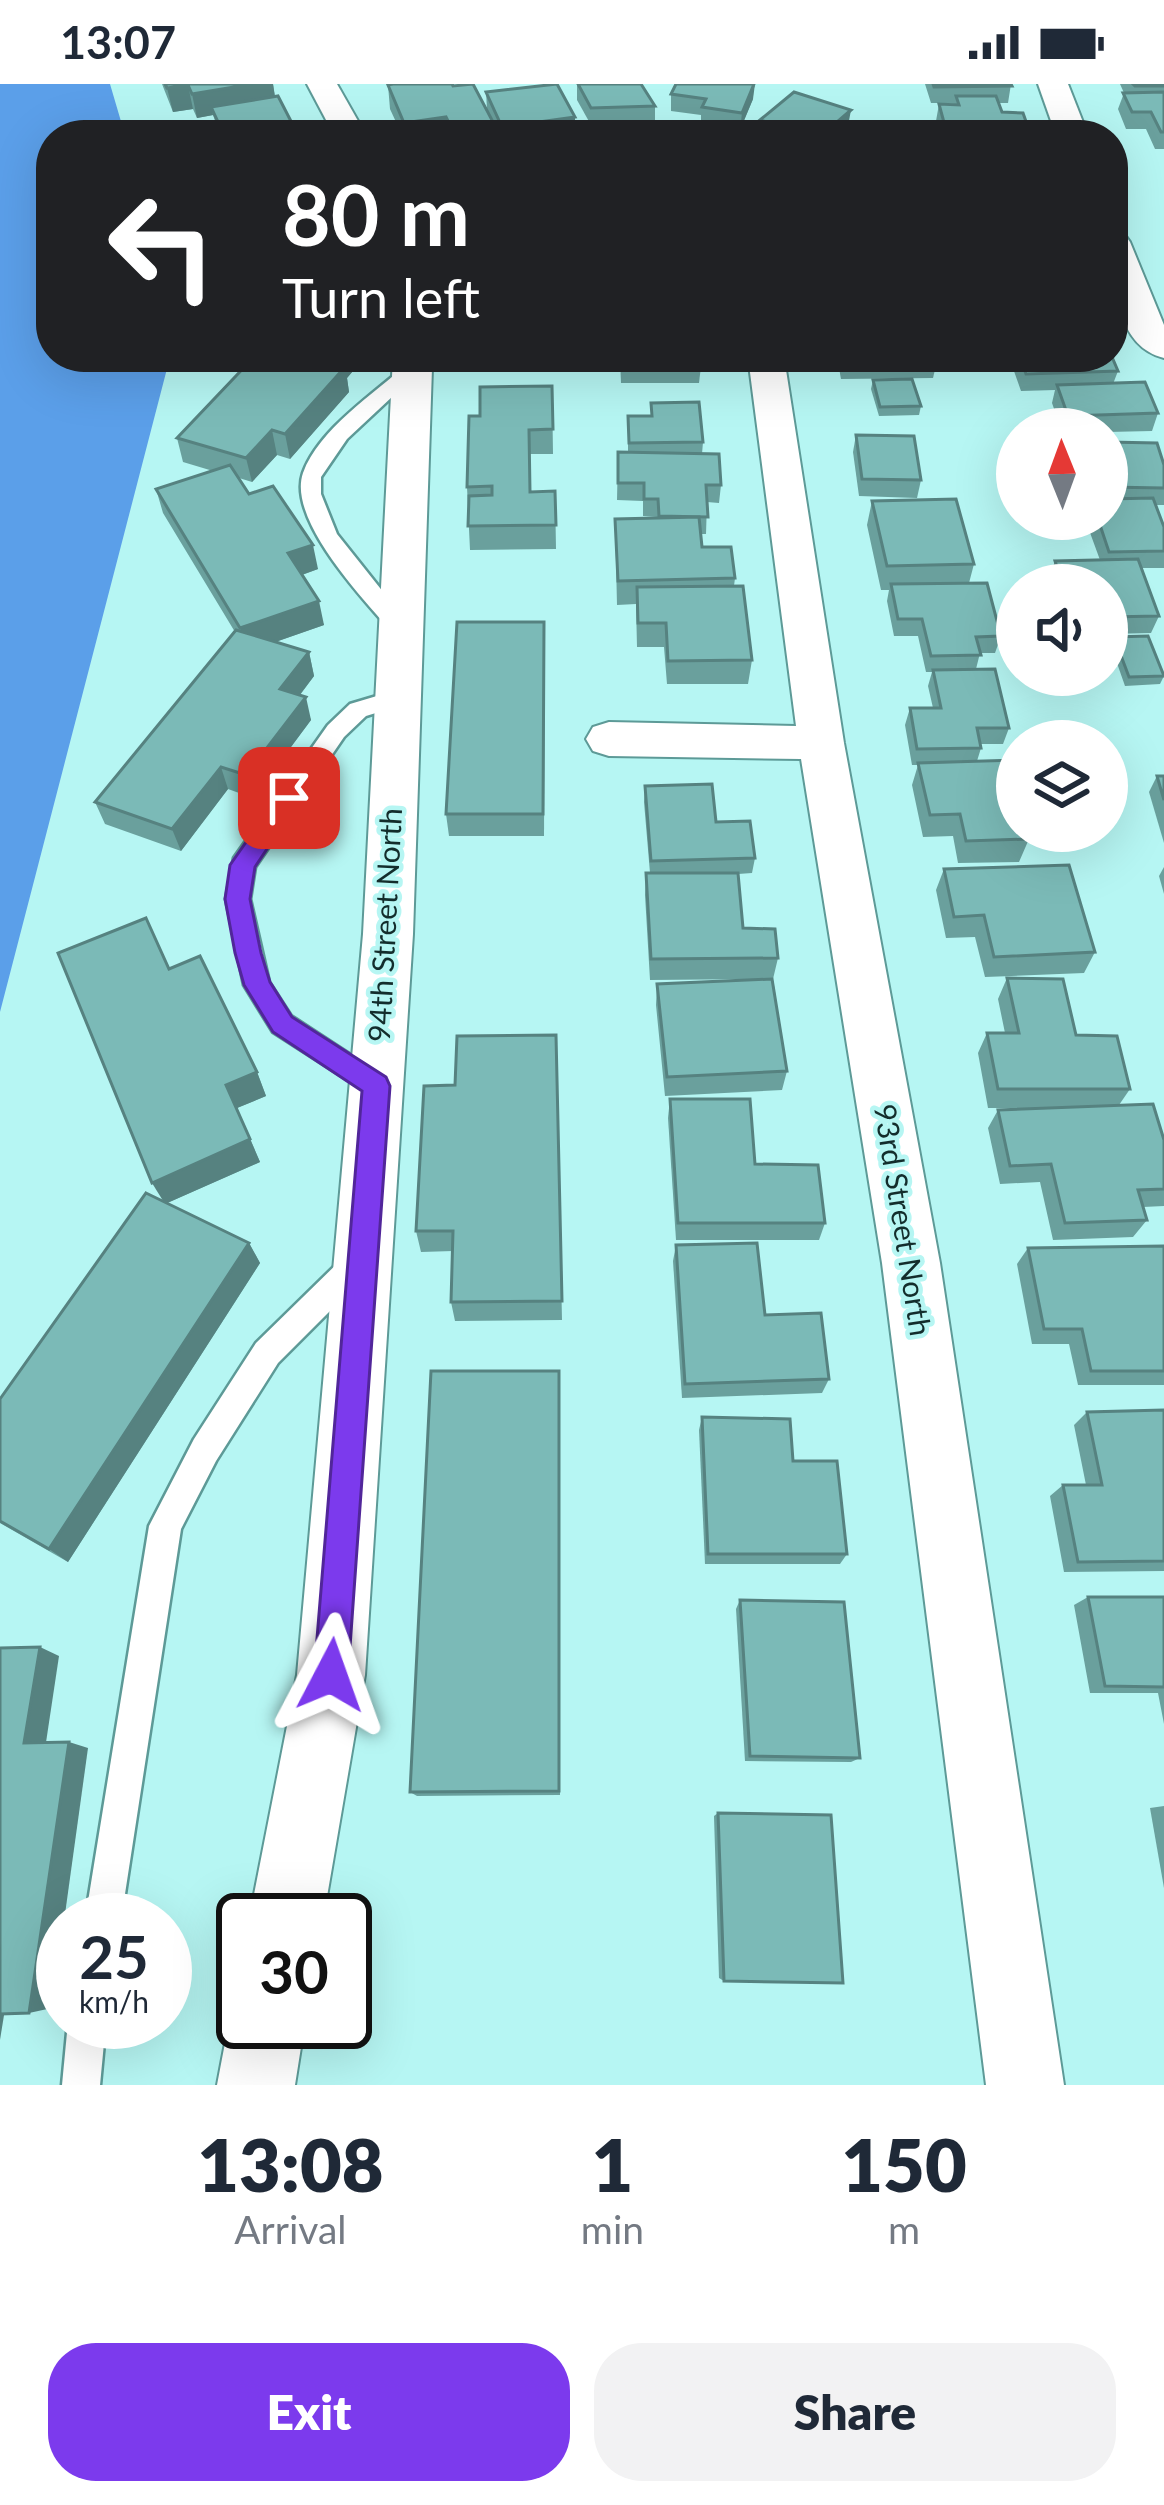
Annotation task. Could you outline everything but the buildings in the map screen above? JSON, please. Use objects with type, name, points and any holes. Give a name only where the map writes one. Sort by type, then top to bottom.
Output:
[{"type":"street","points":[[322,84],[342,120]]},
{"type":"street","points":[[1053,84],[1066,120]]},
{"type":"street","points":[[1128,282],[1144,324],[1164,347]]},
{"type":"street","name":"94th Street North","points":[[291,1893],[331,1675],[388,934],[412,372]]},
{"type":"street","name":"93rd Street North","points":[[768,372],[821,743],[911,1263],[1025,2085]]},
{"type":"street","points":[[609,739],[821,743]]},
{"type":"street","points":[[256,2085],[262,2049]]},
{"type":"lane","points":[[400,627],[354,576],[309,497],[311,475],[323,455],[402,372]]},
{"type":"lane","points":[[376,1086],[282,1024],[257,985],[238,899],[243,865],[336,730],[358,710],[397,698]]},
{"type":"lane","points":[[107,1893],[165,1526],[205,1450],[267,1353],[363,1258]]},
{"type":"lane","points":[[81,2085],[84,2049]]},
{"type":"water","points":[[0,84],[110,84],[121,120],[36,120],[36,372],[166,372],[0,1012]]},
{"type":"route","points":[[289,798],[243,865],[238,899],[257,985],[282,1024],[376,1086],[331,1675]]}]
